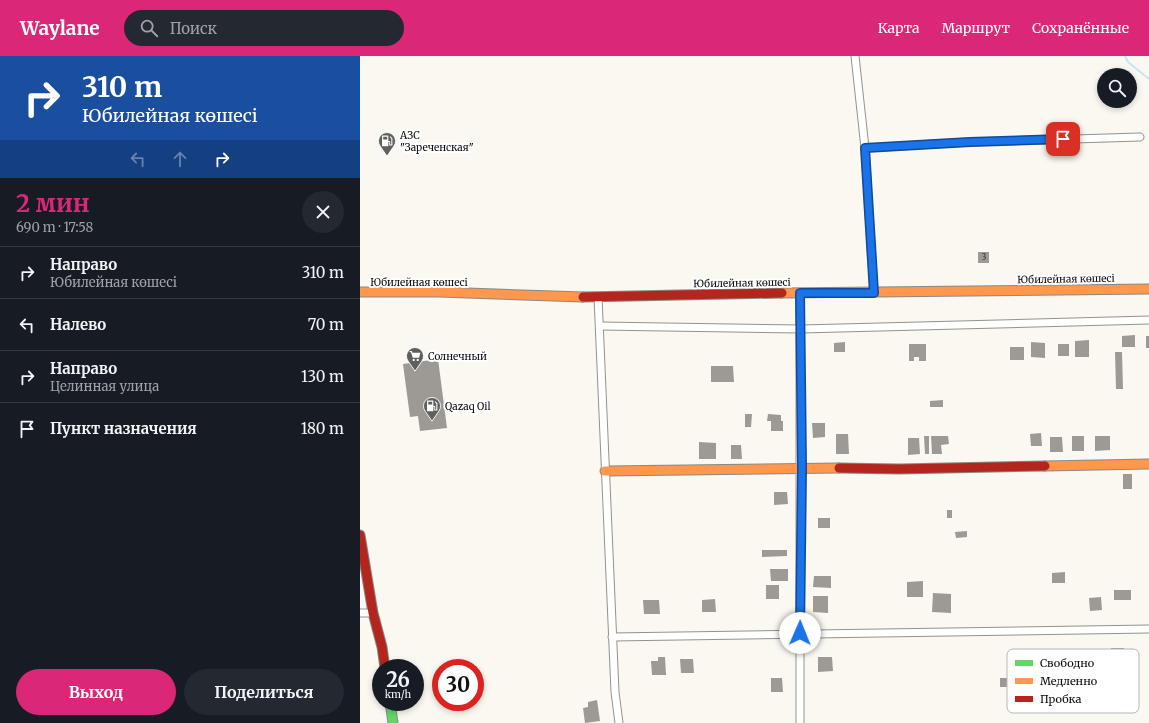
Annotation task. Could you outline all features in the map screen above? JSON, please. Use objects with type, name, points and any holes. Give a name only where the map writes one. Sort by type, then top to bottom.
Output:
[{"type":"main road","name":"Юбилейная көшесі","points":[[360,292],[439,292],[598,297],[1149,289]]},
{"type":"main road","points":[[605,471],[802,468],[899,469],[1149,464]]},
{"type":"main road","points":[[360,535],[373,613],[384,659]]},
{"type":"main road","points":[[391,711],[393,723]]},
{"type":"street","points":[[855,56],[865,148],[874,293]]},
{"type":"street","points":[[865,148],[970,142],[1140,137]]},
{"type":"street","points":[[800,293],[802,468],[800,723]]},
{"type":"street","points":[[598,297],[612,637],[615,692],[619,723]]},
{"type":"street","points":[[600,326],[801,329],[1149,320]]},
{"type":"street","points":[[360,613],[373,613]]},
{"type":"street","points":[[612,637],[1149,628]]},
{"type":"building","points":[[978,252],[989,252],[989,263],[978,263]]},
{"type":"building","points":[[1135,335],[1135,347],[1122,347],[1122,336]]},
{"type":"building","points":[[1146,336],[1149,336],[1149,348],[1146,348]]},
{"type":"building","points":[[1089,340],[1089,357],[1075,357],[1075,341]]},
{"type":"building","points":[[845,342],[845,352],[834,352],[834,343]]},
{"type":"building","points":[[1031,342],[1045,343],[1045,358],[1031,357]]},
{"type":"building","points":[[909,344],[926,344],[926,361],[919,361],[919,357],[914,357],[914,361],[909,361]]},
{"type":"building","points":[[1058,344],[1069,344],[1069,356],[1058,356]]},
{"type":"building","points":[[1010,347],[1024,347],[1024,360],[1010,360]]},
{"type":"building","points":[[1115,352],[1122,352],[1123,389],[1116,389]]},
{"type":"building","points":[[438,359],[447,428],[420,431],[418,416],[410,417],[403,364]]},
{"type":"building","points":[[711,366],[733,366],[734,382],[711,382]]},
{"type":"building","points":[[943,400],[943,407],[930,407],[930,401]]},
{"type":"building","points":[[745,414],[752,414],[751,427],[745,427]]},
{"type":"building","points":[[768,414],[781,415],[781,421],[783,421],[783,431],[771,431],[771,421],[767,421]]},
{"type":"building","points":[[812,423],[825,423],[825,437],[813,438]]},
{"type":"building","points":[[1041,433],[1042,446],[1031,446],[1030,434]]},
{"type":"building","points":[[836,434],[848,434],[849,454],[836,454]]},
{"type":"building","points":[[924,436],[929,436],[929,454],[925,454]]},
{"type":"building","points":[[931,436],[948,436],[949,444],[941,445],[942,454],[932,454]]},
{"type":"building","points":[[1072,436],[1084,436],[1084,451],[1072,451]]},
{"type":"building","points":[[1095,436],[1110,436],[1110,450],[1095,451]]},
{"type":"building","points":[[1050,437],[1062,437],[1063,452],[1050,452]]},
{"type":"building","points":[[908,438],[919,438],[920,454],[908,455]]},
{"type":"building","points":[[699,442],[716,443],[716,459],[699,459]]},
{"type":"building","points":[[731,445],[741,445],[742,459],[731,459]]},
{"type":"building","points":[[1123,474],[1132,474],[1132,489],[1123,489]]},
{"type":"building","points":[[774,492],[787,492],[788,504],[774,505]]},
{"type":"building","points":[[947,510],[952,510],[952,518],[947,518]]},
{"type":"building","points":[[818,518],[830,518],[830,528],[818,528]]},
{"type":"building","points":[[967,531],[967,537],[956,538],[955,532]]},
{"type":"building","points":[[762,550],[787,550],[787,556],[762,557]]},
{"type":"building","points":[[770,569],[788,569],[788,581],[771,581]]},
{"type":"building","points":[[1065,572],[1065,583],[1052,583],[1052,573]]},
{"type":"building","points":[[814,576],[831,576],[831,588],[813,587]]},
{"type":"building","points":[[923,581],[923,597],[907,597],[907,582]]},
{"type":"building","points":[[766,585],[779,585],[779,599],[766,599]]},
{"type":"building","points":[[1114,590],[1131,590],[1131,600],[1114,600]]},
{"type":"building","points":[[933,593],[951,594],[951,613],[932,612]]},
{"type":"building","points":[[813,596],[828,596],[828,613],[813,612]]},
{"type":"building","points":[[1101,597],[1102,610],[1090,611],[1089,598]]},
{"type":"building","points":[[715,599],[716,612],[702,612],[702,600]]},
{"type":"building","points":[[643,600],[659,600],[660,614],[644,614]]},
{"type":"building","points":[[1111,648],[1124,648],[1124,649]]},
{"type":"building","points":[[658,657],[665,657],[666,675],[652,675],[651,661],[658,661]]},
{"type":"building","points":[[818,657],[832,657],[833,671],[818,672]]},
{"type":"building","points":[[680,659],[693,659],[694,673],[681,673]]},
{"type":"building","points":[[771,678],[782,678],[783,692],[771,692]]},
{"type":"building","points":[[1000,678],[1007,678],[1007,687],[1000,687]]},
{"type":"building","points":[[597,700],[600,721],[585,723],[583,708],[588,707],[588,702]]},
{"type":"waterway","points":[[1125,56],[1128,62],[1149,79]]},
{"type":"traffic: fast","points":[[391,711],[393,723]]},
{"type":"traffic: slow","points":[[782,293],[1149,289]]},
{"type":"traffic: slow","points":[[360,292],[439,292],[583,297]]},
{"type":"traffic: slow","points":[[1045,466],[1149,464]]},
{"type":"traffic: slow","points":[[605,471],[839,468]]},
{"type":"traffic: jam","points":[[583,297],[782,293]]},
{"type":"traffic: jam","points":[[839,468],[899,469],[1045,466]]},
{"type":"traffic: jam","points":[[360,535],[373,613],[384,659]]},
{"type":"place","name":"АЗС \"Зареченская\"","points":[[387,156]]},
{"type":"place","name":"Солнечный","points":[[415,371]]},
{"type":"place","name":"Qazaq Oil","points":[[432,421]]},
{"type":"route","points":[[800,633],[802,468],[800,293],[874,293],[865,148],[970,142],[1063,139]]}]
